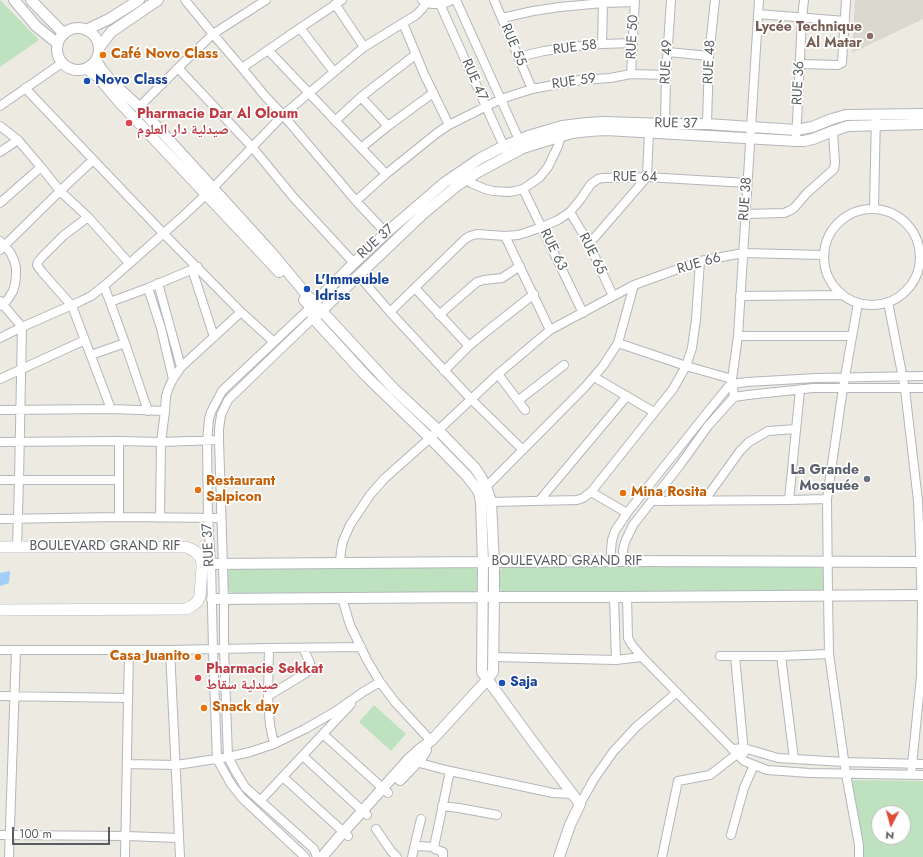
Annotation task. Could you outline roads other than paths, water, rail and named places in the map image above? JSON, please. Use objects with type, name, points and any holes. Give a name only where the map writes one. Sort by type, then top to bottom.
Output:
[{"type":"main road","name":"BOULEVARD GRAND RIF","points":[[0,547],[186,546],[196,552],[202,562],[202,585],[200,596],[197,602],[186,609],[0,610]]},
{"type":"street","points":[[14,0],[36,26],[58,44]]},
{"type":"street","points":[[31,0],[64,34]]},
{"type":"street","points":[[86,30],[109,19],[139,0]]},
{"type":"street","points":[[99,48],[111,32],[158,0]]},
{"type":"street","points":[[186,0],[265,96],[356,201],[386,233]]},
{"type":"street","points":[[139,107],[213,34],[266,0]]},
{"type":"street","points":[[0,338],[91,296],[210,191],[283,115],[334,72],[364,48],[417,13],[422,9],[423,1],[433,4],[440,4],[452,0]]},
{"type":"street","name":"RUE 47","points":[[456,0],[521,143]]},
{"type":"street","name":"RUE 55","points":[[494,0],[532,89]]},
{"type":"street","name":"RUE 49","points":[[665,124],[666,75],[671,0]]},
{"type":"street","name":"RUE 48","points":[[707,124],[709,56],[715,0]]},
{"type":"street","name":"RUE 38","points":[[734,397],[732,382],[738,336],[759,0]]},
{"type":"street","name":"RUE 36","points":[[796,141],[804,0]]},
{"type":"street","points":[[800,64],[840,64],[842,60],[846,0]]},
{"type":"street","points":[[502,18],[560,7],[603,2],[635,1]]},
{"type":"street","name":"RUE 50","points":[[631,74],[635,1]]},
{"type":"street","points":[[242,68],[339,2],[364,48]]},
{"type":"street","points":[[602,44],[603,2]]},
{"type":"street","name":"RUE 47","points":[[440,4],[508,156]]},
{"type":"street","points":[[758,14],[845,21]]},
{"type":"street","points":[[403,23],[415,55],[449,125]]},
{"type":"street","points":[[300,28],[334,72]]},
{"type":"street","points":[[78,29],[86,30],[94,35],[99,48],[98,55],[96,60],[86,69],[78,70],[69,68],[62,62],[57,54],[58,44],[64,34],[71,30],[78,29]]},
{"type":"street","name":"RUE 58","points":[[518,57],[558,49],[602,44],[633,43]]},
{"type":"street","points":[[268,50],[386,174]]},
{"type":"street","points":[[668,52],[709,56]]},
{"type":"street","points":[[335,121],[362,97],[415,55]]},
{"type":"street","points":[[96,60],[112,82],[139,107],[210,191]]},
{"type":"street","points":[[0,106],[62,62]]},
{"type":"street","points":[[178,68],[252,148],[294,198],[354,263]]},
{"type":"street","points":[[86,69],[98,77],[120,102],[271,252],[315,307],[394,389],[438,430],[475,468],[483,490],[490,502],[494,563],[493,672],[488,680],[431,741],[420,749],[412,761],[346,834],[322,857]]},
{"type":"street","name":"RUE 59","points":[[356,201],[429,139],[449,125],[501,99],[532,89],[581,80],[610,78],[631,74],[666,75]]},
{"type":"street","points":[[25,88],[164,233],[195,268],[274,342]]},
{"type":"street","points":[[361,148],[433,93]]},
{"type":"street","points":[[362,97],[388,126]]},
{"type":"street","points":[[874,209],[876,114]]},
{"type":"street","name":"RUE 37","points":[[217,759],[211,564],[208,518],[207,441],[209,419],[211,412],[225,387],[274,342],[315,307],[359,276],[423,214],[446,194],[479,159],[504,146],[521,143],[562,131],[576,124],[604,122],[707,124],[796,130],[812,127],[846,115],[923,114]]},
{"type":"street","name":"RUE 37","points":[[562,131],[572,133],[606,130],[804,141],[848,126],[923,124]]},
{"type":"street","points":[[0,126],[18,140],[41,166],[60,191],[88,217],[129,263]]},
{"type":"street","points":[[463,175],[478,186],[493,191],[509,192],[523,188],[539,178],[545,172],[554,156],[562,131]]},
{"type":"street","points":[[745,214],[784,213],[789,212],[794,208],[834,169],[833,131]]},
{"type":"street","points":[[589,244],[647,177],[649,132]]},
{"type":"street","points":[[0,152],[18,140]]},
{"type":"street","name":"RUE 37","points":[[228,757],[219,440],[221,414],[232,395],[313,318],[315,307],[354,263],[386,233],[427,197],[463,175],[478,172],[508,156],[521,143]]},
{"type":"street","points":[[17,547],[22,327],[1,304],[8,299],[13,292],[16,276],[14,260],[10,252],[2,246],[93,160]]},
{"type":"street","points":[[0,203],[41,166]]},
{"type":"street","name":"RUE 64","points":[[390,312],[470,236],[480,234],[505,236],[525,233],[558,220],[570,212],[591,184],[598,179],[647,177],[747,183]]},
{"type":"street","name":"RUE 63","points":[[523,188],[583,313]]},
{"type":"street","points":[[874,209],[888,211],[900,218],[910,228],[917,241],[921,255],[917,273],[908,288],[898,297],[888,302],[868,305],[850,300],[834,287],[824,266],[823,255],[826,240],[834,227],[845,217],[858,210],[874,209]]},
{"type":"street","name":"RUE 65","points":[[570,212],[589,244],[613,296]]},
{"type":"street","points":[[88,217],[63,236],[40,258],[38,268],[72,306],[111,409]]},
{"type":"street","points":[[505,236],[550,330]]},
{"type":"street","name":"RUE 66","points":[[340,563],[343,540],[350,526],[370,495],[384,479],[498,374],[550,330],[634,285],[700,261],[743,253],[823,255]]},
{"type":"street","points":[[490,502],[577,500],[583,498],[591,492],[673,389],[686,366],[692,348],[696,319],[700,261]]},
{"type":"street","points":[[439,315],[477,282],[502,278],[520,266]]},
{"type":"street","points":[[110,302],[195,268]]},
{"type":"street","points":[[195,268],[214,336]]},
{"type":"street","points":[[359,276],[471,400],[523,450]]},
{"type":"street","points":[[158,283],[182,367]]},
{"type":"street","points":[[580,804],[482,672],[483,563],[481,503],[483,490],[585,387],[603,366],[618,343],[634,285]]},
{"type":"street","points":[[104,286],[148,411]]},
{"type":"street","points":[[148,288],[161,328],[173,379]]},
{"type":"street","points":[[415,288],[469,346]]},
{"type":"street","points":[[444,370],[502,318],[534,294]]},
{"type":"street","points":[[740,296],[842,295]]},
{"type":"street","points":[[888,302],[903,376],[920,501],[923,595],[921,676],[911,775]]},
{"type":"street","points":[[858,303],[843,388],[828,499],[829,654],[844,762],[859,845],[858,857]]},
{"type":"street","points":[[160,518],[161,442],[166,396],[173,379],[182,367],[241,312]]},
{"type":"street","points":[[313,318],[367,377],[483,490]]},
{"type":"street","points":[[161,328],[170,325]]},
{"type":"street","points":[[738,336],[852,336]]},
{"type":"street","points":[[0,379],[21,368],[85,340]]},
{"type":"street","points":[[91,355],[125,343]]},
{"type":"street","points":[[618,343],[732,382],[845,377],[923,376]]},
{"type":"street","points":[[519,400],[564,365]]},
{"type":"street","points":[[498,374],[519,400],[525,410]]},
{"type":"street","points":[[594,377],[654,412]]},
{"type":"street","points":[[611,562],[612,540],[615,531],[627,513],[732,382]]},
{"type":"street","points":[[225,387],[232,395]]},
{"type":"street","points":[[624,561],[625,542],[633,525],[680,465],[708,426],[734,397],[813,388],[923,388]]},
{"type":"street","points":[[789,500],[800,390]]},
{"type":"street","points":[[539,501],[627,396]]},
{"type":"street","points":[[0,410],[111,409],[165,411]]},
{"type":"street","points":[[704,500],[740,451],[750,442],[768,431],[796,429]]},
{"type":"street","points":[[0,442],[161,442],[219,440]]},
{"type":"street","points":[[119,441],[119,517]]},
{"type":"street","points":[[0,480],[118,480]]},
{"type":"street","points":[[591,492],[627,513]]},
{"type":"street","points":[[652,501],[828,499]]},
{"type":"street","points":[[0,519],[119,517],[221,518]]},
{"type":"street","name":"BOULEVARD GRAND RIF","points":[[211,564],[624,561],[922,562]]},
{"type":"street","points":[[212,599],[482,596],[627,597],[923,595]]},
{"type":"street","points":[[614,597],[616,660]]},
{"type":"street","points":[[627,597],[628,638],[642,657],[744,761],[767,770],[846,774],[923,775]]},
{"type":"street","points":[[342,598],[350,625],[380,682],[395,702],[431,741]]},
{"type":"street","points":[[0,650],[170,650],[361,647]]},
{"type":"street","points":[[269,648],[268,696],[274,744]]},
{"type":"street","points":[[268,696],[306,673],[310,667],[310,661],[303,648]]},
{"type":"street","points":[[9,857],[16,650]]},
{"type":"street","points":[[125,857],[128,764],[129,650]]},
{"type":"street","points":[[170,650],[180,857]]},
{"type":"street","points":[[720,656],[829,654]]},
{"type":"street","points":[[734,656],[744,748],[744,761]]},
{"type":"street","points":[[781,656],[794,760]]},
{"type":"street","points":[[493,657],[616,660],[642,657]]},
{"type":"street","points":[[128,764],[190,764],[250,752],[274,744],[311,725],[336,711],[380,682]]},
{"type":"street","points":[[260,801],[363,692]]},
{"type":"street","points":[[559,857],[570,825],[580,804],[613,752],[636,727],[676,692]]},
{"type":"street","points":[[0,696],[128,698]]},
{"type":"street","points":[[323,734],[385,791]]},
{"type":"street","points":[[662,857],[678,781],[710,775],[734,751],[744,748],[778,758],[794,760],[923,764]]},
{"type":"street","points":[[303,756],[365,813]]},
{"type":"street","points":[[228,757],[240,780],[250,792],[314,849],[317,857]]},
{"type":"street","points":[[217,759],[231,784],[242,798],[305,857]]},
{"type":"street","points":[[412,761],[450,771],[553,793],[572,794]]},
{"type":"street","points":[[730,834],[744,788],[754,765]]},
{"type":"street","points":[[434,847],[450,771]]},
{"type":"street","points":[[283,777],[346,834]]},
{"type":"street","points":[[442,806],[497,815]]},
{"type":"street","points":[[412,857],[421,819]]},
{"type":"street","points":[[376,829],[390,851],[397,857]]},
{"type":"street","points":[[329,857],[346,834]]},
{"type":"street","points":[[0,835],[179,838]]},
{"type":"street","points":[[414,848],[418,846],[434,847],[435,849],[443,852],[443,857]]},
{"type":"water","points":[[10,571],[9,583],[0,586],[0,573]]},
{"type":"place","name":"Lycée Technique Al Matar","points":[[870,36]]},
{"type":"place","name":"Café Novo Class","points":[[103,55]]},
{"type":"place","name":"Novo Class","points":[[87,81]]},
{"type":"place","name":"Pharmacie Dar Al Oloum صيدلية دار العلوم","points":[[129,123]]},
{"type":"place","name":"L'Immeuble Idriss","points":[[307,289]]},
{"type":"place","name":"La Grande Mosquée","points":[[867,479]]},
{"type":"place","name":"Restaurant Salpicon","points":[[198,490]]},
{"type":"place","name":"Mina Rosita","points":[[623,493]]},
{"type":"place","name":"Casa Juanito","points":[[198,657]]},
{"type":"place","name":"Pharmacie Sekkat صيدلية سقاط","points":[[198,678]]},
{"type":"place","name":"Saja","points":[[502,683]]},
{"type":"place","name":"Snack day","points":[[204,708]]}]
